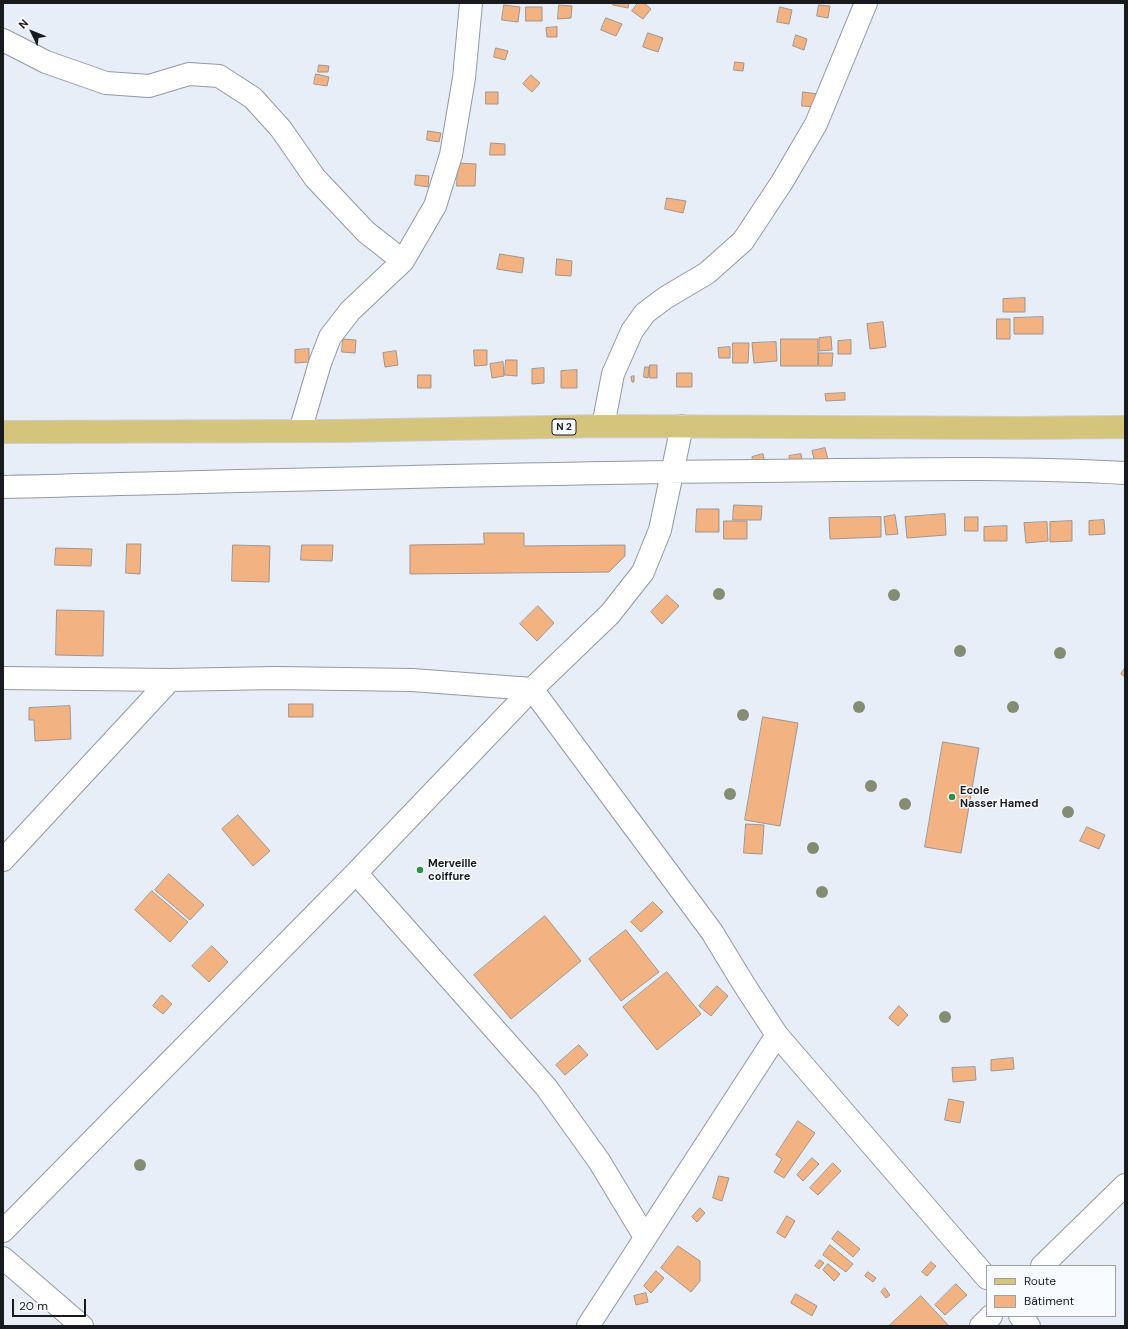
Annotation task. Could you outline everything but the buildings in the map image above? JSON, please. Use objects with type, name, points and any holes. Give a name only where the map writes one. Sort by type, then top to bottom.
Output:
[{"type":"main road","name":"N 2","points":[[3,432],[300,431],[603,426],[1013,428],[1125,427]]},
{"type":"street","points":[[300,431],[320,363],[330,337],[350,311],[403,261],[435,206],[451,155],[464,78],[471,3]]},
{"type":"street","points":[[603,426],[613,374],[632,332],[645,313],[665,298],[707,273],[743,241],[782,182],[816,124],[869,4]]},
{"type":"street","points":[[3,40],[46,62],[106,83],[149,86],[189,74],[219,76],[253,98],[281,129],[314,178],[366,232],[403,261]]},
{"type":"street","points":[[3,1231],[356,873],[532,688],[610,614],[643,572],[660,530],[682,426]]},
{"type":"street","points":[[3,487],[672,472],[970,468],[1125,473]]},
{"type":"street","points":[[3,678],[170,680],[276,678],[412,680],[532,688],[712,932],[777,1035],[986,1277]]},
{"type":"street","points":[[3,860],[170,680]]},
{"type":"street","points":[[356,873],[546,1087],[599,1160],[645,1237]]},
{"type":"street","points":[[588,1326],[777,1035]]},
{"type":"street","points":[[1043,1265],[1125,1185]]},
{"type":"street","points":[[3,1258],[82,1326]]},
{"type":"street","points":[[981,1326],[990,1317]]},
{"type":"street","points":[[1021,1317],[1029,1326]]},
{"type":"place","name":"Ecole Nasser Hamed","points":[[952,797]]},
{"type":"place","name":"Merveille coiffure","points":[[420,870]]}]
